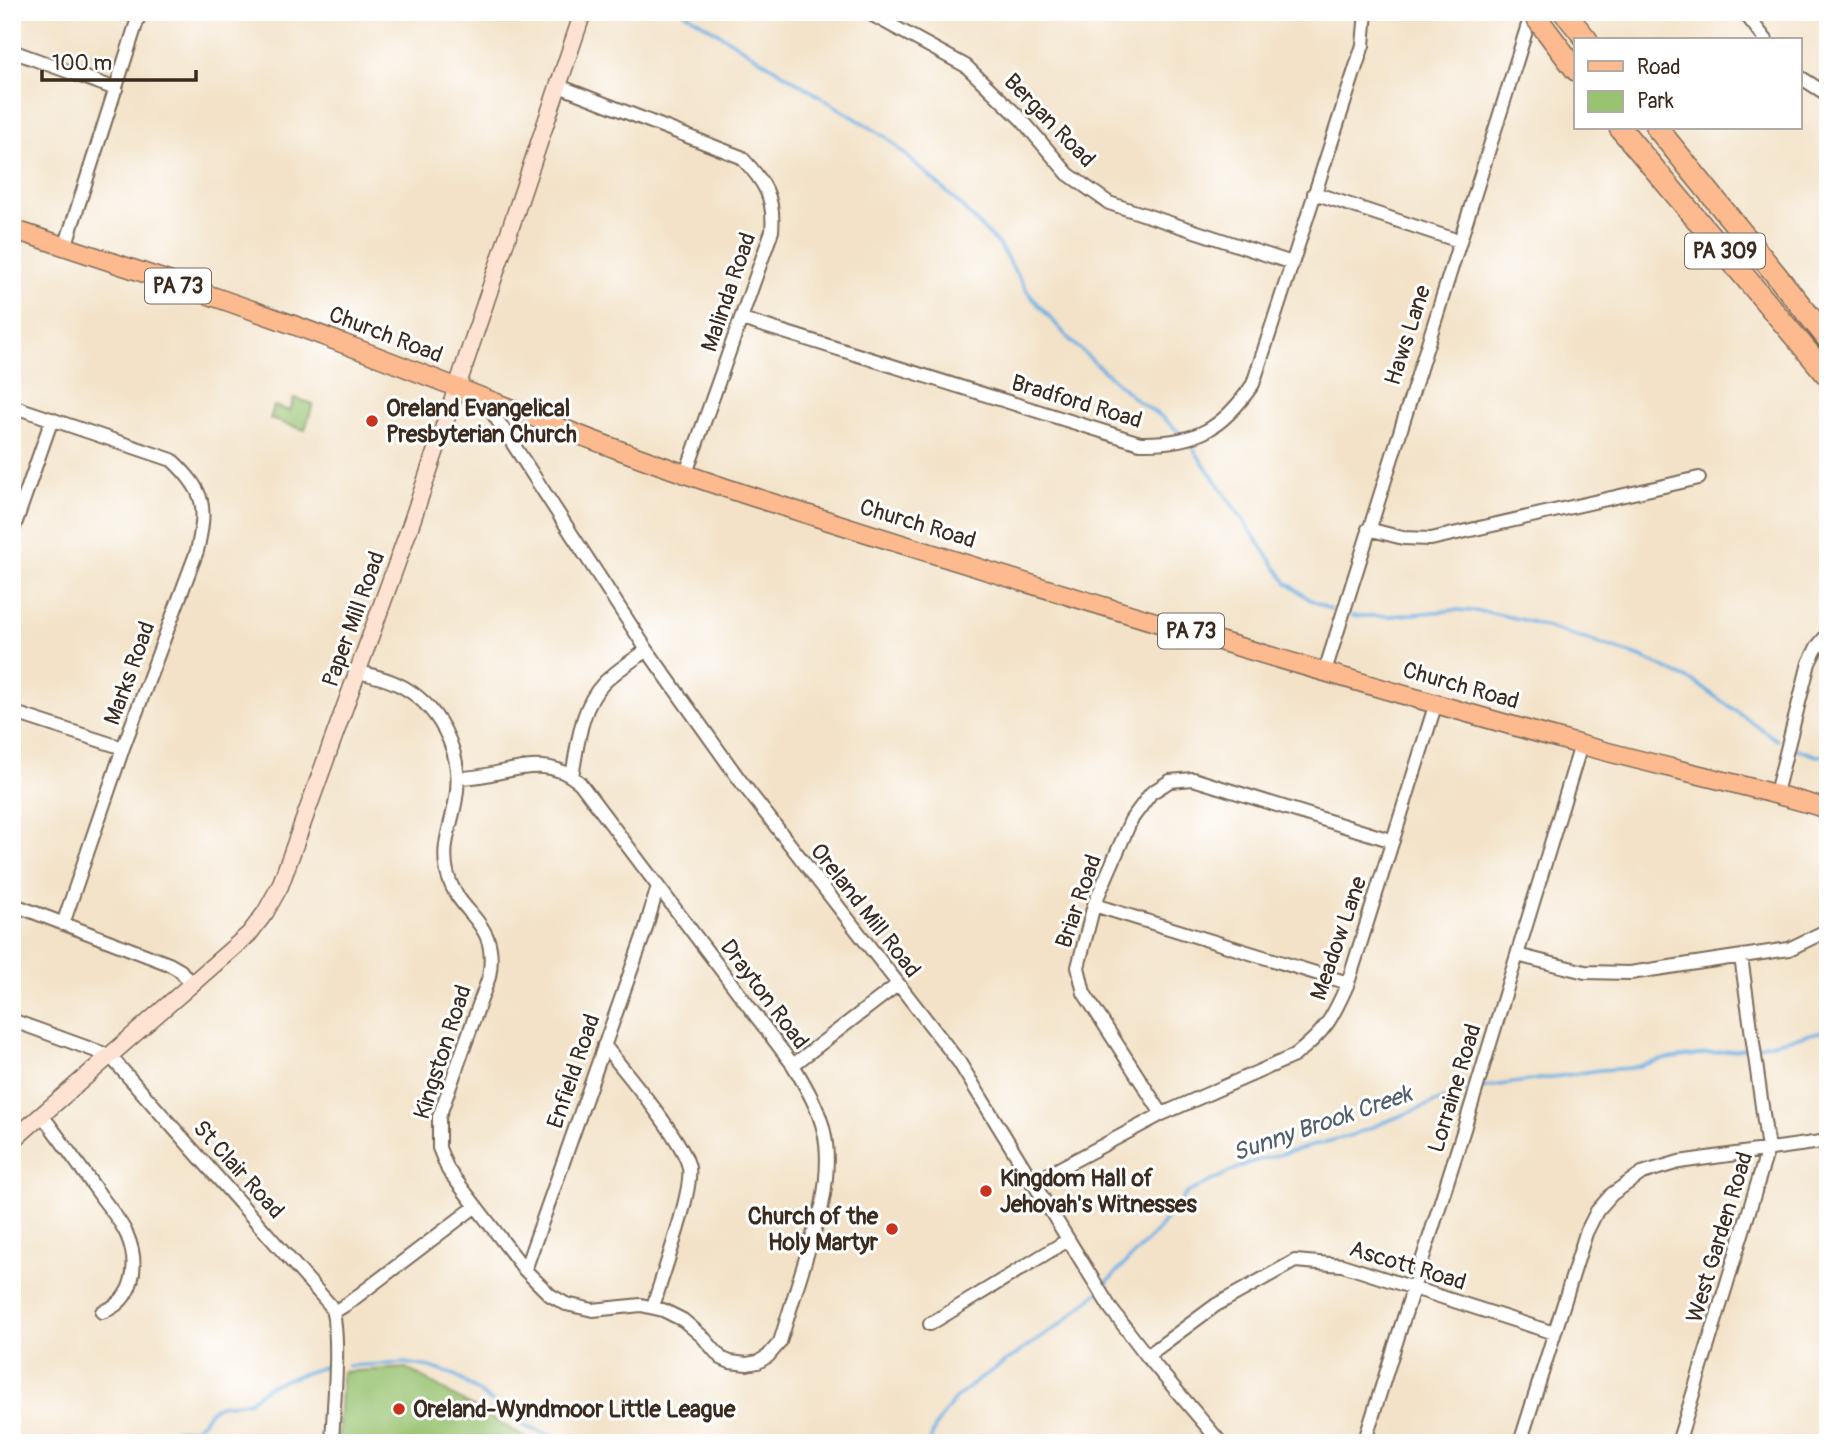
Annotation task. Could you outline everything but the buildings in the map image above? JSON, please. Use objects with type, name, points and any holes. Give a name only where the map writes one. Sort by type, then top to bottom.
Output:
[{"type":"highway","points":[[1565,14],[1585,38]]},
{"type":"highway","points":[[1538,21],[1574,66]]},
{"type":"highway","name":"PA 309","points":[[1622,130],[1828,376]]},
{"type":"highway","name":"PA 309","points":[[1659,130],[1828,339]]},
{"type":"main road","name":"Church Road","points":[[12,229],[343,343],[483,398],[762,500],[1325,671],[1581,745],[1776,793],[1828,809]]},
{"type":"street","points":[[65,247],[140,12]]},
{"type":"street","name":"Paper Mill Road","points":[[12,1141],[249,934],[273,899],[288,867],[359,672],[583,12]]},
{"type":"street","name":"Bergan Road","points":[[867,12],[967,66],[1022,120],[1068,174],[1109,203],[1292,263]]},
{"type":"street","name":"Bradford Road","points":[[741,318],[1140,443],[1167,444],[1190,439],[1208,431],[1240,404],[1253,384],[1363,45],[1366,12]]},
{"type":"street","points":[[1744,12],[1764,38]]},
{"type":"street","name":"Haws Lane","points":[[1325,671],[1459,241],[1538,21]]},
{"type":"street","points":[[12,51],[116,89]]},
{"type":"street","points":[[1801,78],[1828,95]]},
{"type":"street","name":"Malinda Road","points":[[559,86],[741,157],[761,178],[773,213],[772,231],[686,473]]},
{"type":"street","points":[[1314,193],[1459,241]]},
{"type":"street","name":"Oreland Mill Road","points":[[483,398],[647,650],[739,779],[959,1062],[1103,1296],[1147,1356],[1221,1443]]},
{"type":"street","name":"Marks Road","points":[[12,405],[172,460],[186,473],[199,493],[204,522],[197,551],[123,748],[63,924]]},
{"type":"street","points":[[12,533],[52,419]]},
{"type":"street","points":[[1368,529],[1403,538],[1431,539],[1699,478]]},
{"type":"street","points":[[1776,793],[1809,663],[1828,634]]},
{"type":"street","points":[[458,778],[478,777],[526,766],[553,769],[572,776],[581,726],[593,696],[608,679],[647,650]]},
{"type":"street","name":"Kingston Road","points":[[359,672],[393,682],[428,706],[442,726],[450,743],[458,778],[444,855],[451,881],[460,898],[479,920],[489,939],[492,960],[489,977],[439,1117],[437,1133],[443,1162],[525,1270],[550,1295],[574,1307],[593,1311],[632,1306],[653,1307],[683,1320],[725,1360],[747,1364]]},
{"type":"street","name":"Meadow Lane","points":[[1032,1183],[1162,1114],[1294,1056],[1331,1021],[1348,983],[1436,703]]},
{"type":"street","points":[[12,712],[123,748]]},
{"type":"street","name":"Lorraine Road","points":[[1364,1443],[1581,745]]},
{"type":"street","name":"Drayton Road","points":[[572,776],[590,794],[793,1065],[824,1126],[828,1152],[822,1206],[780,1342],[763,1360],[747,1364]]},
{"type":"street","name":"Briar Road","points":[[1162,1114],[1084,993],[1078,967],[1094,905],[1131,820],[1151,793],[1170,781],[1193,779],[1393,841]]},
{"type":"street","name":"Enfield Road","points":[[525,1270],[645,932],[658,886]]},
{"type":"street","points":[[12,904],[169,964],[181,971],[192,986]]},
{"type":"street","points":[[1094,905],[1348,983]]},
{"type":"street","points":[[1517,955],[1576,970],[1608,974],[1630,973],[1789,949],[1828,930]]},
{"type":"street","name":"West Garden Road","points":[[1678,1443],[1768,1149],[1741,957]]},
{"type":"street","points":[[793,1065],[897,985]]},
{"type":"street","points":[[17,1022],[110,1056]]},
{"type":"street","points":[[604,1045],[679,1144],[689,1168],[687,1192],[653,1307]]},
{"type":"street","name":"St Clair Road","points":[[110,1056],[323,1296],[334,1312]]},
{"type":"street","points":[[42,1115],[118,1219],[133,1252],[134,1270],[129,1290],[116,1306],[102,1312]]},
{"type":"street","points":[[1520,1443],[1586,1233],[1597,1210],[1612,1194],[1642,1173],[1679,1162],[1828,1140]]},
{"type":"street","points":[[332,1443],[336,1334],[334,1312],[475,1206]]},
{"type":"street","points":[[930,1324],[1068,1240]]},
{"type":"street","name":"Ascott Road","points":[[1147,1356],[1216,1305],[1295,1261],[1342,1265],[1554,1333]]},
{"type":"green space","points":[[294,398],[313,404],[305,430],[270,419],[274,406],[290,411]]},
{"type":"green space","points":[[406,1368],[534,1443],[338,1443],[342,1372]]},
{"type":"waterway","points":[[684,12],[887,138],[951,196],[999,245],[1029,294],[1072,342],[1136,400],[1180,433]]},
{"type":"waterway","points":[[1194,450],[1287,583],[1309,599],[1330,609]]},
{"type":"waterway","points":[[1352,616],[1391,616],[1456,610],[1487,612],[1528,621],[1641,657],[1696,683],[1777,740]]},
{"type":"waterway","points":[[1797,749],[1817,756],[1828,755]]},
{"type":"waterway","name":"Sunny Brook Creek","points":[[1758,1046],[1828,1030]]},
{"type":"waterway","name":"Sunny Brook Creek","points":[[1102,1287],[1157,1231],[1187,1193],[1248,1163],[1352,1135],[1466,1090],[1600,1070],[1631,1068],[1666,1059],[1751,1048]]},
{"type":"waterway","name":"Sunny Brook Creek","points":[[929,1443],[936,1425],[954,1400],[977,1381],[1061,1324],[1097,1293]]},
{"type":"waterway","name":"Sunny Brook Creek","points":[[348,1366],[405,1363],[455,1375],[527,1427],[570,1443]]},
{"type":"waterway","name":"Sunny Brook Creek","points":[[133,1443],[169,1431],[194,1428],[219,1405],[248,1402],[270,1385],[326,1366]]},
{"type":"place","name":"Oreland Evangelical Presbyterian Church","points":[[372,421]]},
{"type":"place","name":"Kingdom Hall of Jehovah's Witnesses","points":[[986,1191]]},
{"type":"place","name":"Church of the Holy Martyr","points":[[892,1229]]},
{"type":"place","name":"Oreland-Wyndmoor Little League","points":[[399,1409]]}]
